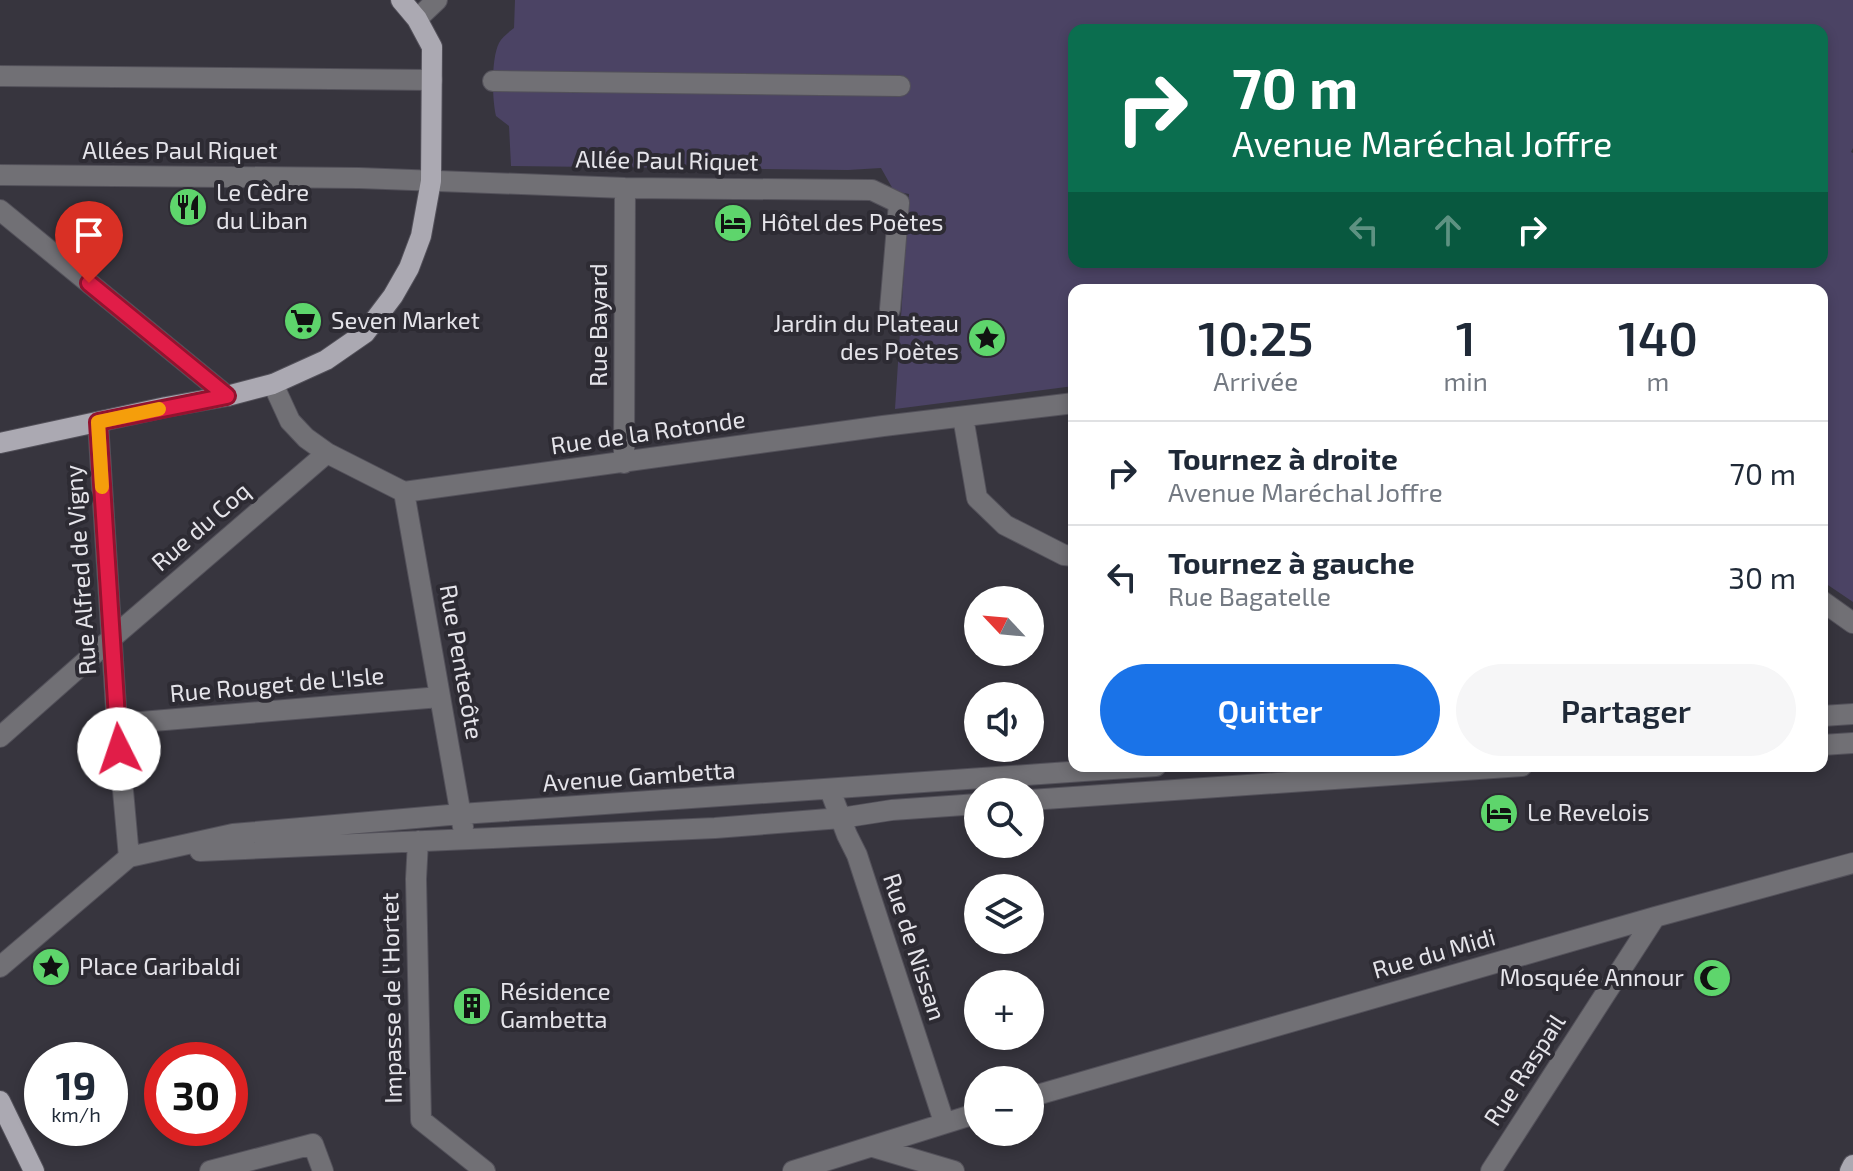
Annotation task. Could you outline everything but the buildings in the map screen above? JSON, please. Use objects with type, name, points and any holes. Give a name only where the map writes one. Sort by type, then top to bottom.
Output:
[{"type":"main road","points":[[0,443],[273,384],[326,360],[365,333],[393,296],[409,268],[421,236],[431,181],[432,47],[417,19],[401,0]]},
{"type":"main road","points":[[0,1101],[34,1171]]},
{"type":"main road","points":[[1850,1171],[1853,1165]]},
{"type":"street","points":[[417,19],[437,0]]},
{"type":"street","points":[[0,76],[432,80]]},
{"type":"street","points":[[493,81],[900,86]]},
{"type":"street","name":"Allées Paul Riquet","points":[[0,175],[431,181]]},
{"type":"street","name":"Allée Paul Riquet","points":[[431,181],[625,188],[872,190],[899,203],[890,309]]},
{"type":"street","name":"Rue Bayard","points":[[624,463],[625,188]]},
{"type":"street","points":[[0,211],[227,396]]},
{"type":"street","points":[[273,384],[290,421],[306,438],[327,453],[404,492]]},
{"type":"street","name":"Rue de la Rotonde","points":[[404,492],[867,428],[1068,404]]},
{"type":"street","points":[[963,417],[977,498],[1005,525],[1068,555]]},
{"type":"street","name":"Rue Alfred de Vigny","points":[[98,422],[117,724],[129,857]]},
{"type":"street","name":"Rue du Coq","points":[[0,737],[327,453]]},
{"type":"street","name":"Rue Pentecôte","points":[[404,492],[465,841]]},
{"type":"street","points":[[1828,605],[1853,623]]},
{"type":"street","name":"Rue Rouget de L'Isle","points":[[117,724],[440,697]]},
{"type":"street","points":[[1828,716],[1853,714]]},
{"type":"street","points":[[1828,745],[1853,743]]},
{"type":"street","name":"Avenue Gambetta","points":[[0,967],[129,857],[233,834],[461,814],[1068,772]]},
{"type":"street","points":[[1044,799],[1418,772]]},
{"type":"street","name":"Rue de Nissan","points":[[830,790],[857,855],[944,1122]]},
{"type":"street","points":[[129,857],[177,852],[715,828],[964,805]]},
{"type":"street","name":"Impasse de l'Hortet","points":[[418,841],[416,879],[421,1120],[485,1171]]},
{"type":"street","name":"Rue du Midi","points":[[1044,1093],[1853,863]]},
{"type":"street","name":"Rue Raspail","points":[[1491,1171],[1655,917]]},
{"type":"street","points":[[793,1171],[964,1117]]},
{"type":"street","points":[[210,1171],[313,1144],[323,1171]]},
{"type":"street","points":[[873,1147],[954,1171]]},
{"type":"shaded area","name":"Jardin du Plateau des Poètes","points":[[515,0],[1853,0],[1853,602],[1828,585],[1828,284],[1068,284],[1068,387],[895,409],[909,194],[894,191],[881,168],[511,166],[509,126],[496,116],[494,100],[496,50],[514,28]]},
{"type":"slow traffic","points":[[102,487],[98,422],[159,409]]},
{"type":"place","name":"Le Cèdre du Liban","points":[[188,207]]},
{"type":"place","name":"Hôtel des Poètes","points":[[733,223]]},
{"type":"place","name":"Seven Market","points":[[303,321]]},
{"type":"place","name":"Jardin du Plateau des Poètes","points":[[987,338]]},
{"type":"place","name":"Le Revelois","points":[[1499,813]]},
{"type":"place","name":"Place Garibaldi","points":[[51,967]]},
{"type":"place","name":"Mosquée Annour","points":[[1712,978]]},
{"type":"place","name":"Résidence Gambetta","points":[[472,1006]]},
{"type":"route","points":[[89,283],[227,396],[98,422],[119,749]]}]
